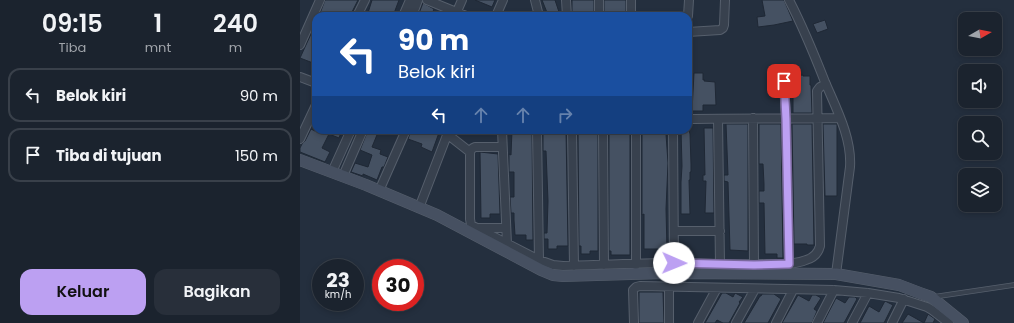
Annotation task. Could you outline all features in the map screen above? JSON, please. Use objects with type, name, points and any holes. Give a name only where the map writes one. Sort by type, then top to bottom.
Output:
[{"type":"street","points":[[315,12],[320,0]]},
{"type":"street","points":[[359,12],[365,0]]},
{"type":"street","points":[[405,12],[410,0]]},
{"type":"street","points":[[414,12],[418,0]]},
{"type":"street","points":[[427,0],[452,12]]},
{"type":"street","points":[[457,12],[462,0]]},
{"type":"street","points":[[498,12],[503,0]]},
{"type":"street","points":[[535,0],[539,12]]},
{"type":"street","points":[[566,0],[567,12]]},
{"type":"street","points":[[599,0],[599,12]]},
{"type":"street","points":[[631,0],[631,12]]},
{"type":"street","points":[[688,12],[689,0]]},
{"type":"street","points":[[692,32],[720,30],[723,28],[725,0]]},
{"type":"street","points":[[789,0],[801,23],[840,118],[849,147],[850,159],[836,274]]},
{"type":"street","points":[[300,45],[312,18]]},
{"type":"street","points":[[300,77],[312,82]]},
{"type":"street","points":[[784,81],[789,264]]},
{"type":"street","points":[[300,160],[379,191],[492,240],[507,244],[539,260],[563,276],[621,274],[696,268],[720,264],[789,264],[813,257],[817,253],[820,246],[817,91],[826,84]]},
{"type":"street","points":[[300,139],[312,114]]},
{"type":"street","points":[[753,118],[754,265]]},
{"type":"street","points":[[692,119],[840,118]]},
{"type":"street","points":[[718,119],[720,264]]},
{"type":"street","points":[[332,172],[349,134]]},
{"type":"street","points":[[343,176],[361,134]]},
{"type":"street","points":[[379,191],[404,134]]},
{"type":"street","points":[[419,208],[447,134]]},
{"type":"street","points":[[450,134],[470,152]]},
{"type":"street","points":[[502,134],[507,244]]},
{"type":"street","points":[[537,134],[539,260]]},
{"type":"street","points":[[572,134],[574,266]]},
{"type":"street","points":[[603,134],[604,265]]},
{"type":"street","points":[[636,134],[636,264]]},
{"type":"street","points":[[673,134],[674,263]]},
{"type":"street","points":[[502,146],[475,147],[472,148],[470,152],[471,225],[540,270],[557,271],[574,266],[674,263],[696,268],[836,274],[899,285],[931,297],[963,323]]},
{"type":"street","points":[[476,228],[506,228]]},
{"type":"street","points":[[674,231],[720,231]]},
{"type":"street","points":[[634,323],[633,290],[640,286],[834,290],[868,293],[904,299],[927,307],[943,321]]},
{"type":"street","points":[[669,286],[669,323]]},
{"type":"street","points":[[698,323],[717,288]]},
{"type":"street","points":[[736,323],[755,289]]},
{"type":"street","points":[[776,323],[793,290]]},
{"type":"street","points":[[816,323],[834,290]]},
{"type":"street","points":[[852,323],[868,293]]},
{"type":"street","points":[[892,323],[904,299]]},
{"type":"lane","points":[[931,297],[1014,286]]},
{"type":"building","points":[[325,0],[358,0],[352,12],[320,12]]},
{"type":"building","points":[[372,0],[399,0],[394,12],[368,12]]},
{"type":"building","points":[[475,0],[495,0],[492,7]]},
{"type":"building","points":[[542,0],[555,0],[559,12],[547,12]]},
{"type":"building","points":[[572,0],[594,0],[594,12],[572,12]]},
{"type":"building","points":[[604,0],[626,0],[626,12],[604,12]]},
{"type":"building","points":[[762,0],[784,0],[793,21],[758,27],[757,17],[765,16]]},
{"type":"building","points":[[423,3],[434,9],[433,12],[420,12]]},
{"type":"building","points":[[825,20],[828,29],[817,33],[813,24]]},
{"type":"building","points":[[312,32],[312,63],[300,58]]},
{"type":"building","points":[[694,73],[703,73],[704,81],[715,82],[716,105],[703,105],[703,111],[692,111]]},
{"type":"building","points":[[793,76],[810,76],[812,113],[793,113]]},
{"type":"building","points":[[726,124],[748,124],[748,251],[730,250],[728,182],[724,181],[724,175],[728,175]]},
{"type":"building","points":[[759,124],[781,124],[783,258],[777,258],[777,254],[765,254],[764,203],[759,203],[759,191],[764,191],[764,184],[763,164],[759,164]]},
{"type":"building","points":[[792,124],[812,124],[814,245],[794,244]]},
{"type":"building","points":[[823,124],[837,124],[837,196],[825,196]]},
{"type":"building","points":[[704,128],[713,128],[714,213],[705,213],[706,181],[703,181],[703,175],[705,175]]},
{"type":"building","points":[[311,129],[312,134],[329,134],[322,148],[330,152],[325,162],[300,152],[300,148]]},
{"type":"building","points":[[329,134],[340,134],[339,138]]},
{"type":"building","points":[[366,134],[377,134],[372,147],[381,150],[380,154],[388,157],[377,180],[363,174],[363,176],[351,172],[355,163],[368,167],[372,155],[360,150]]},
{"type":"building","points":[[410,134],[439,134],[432,152],[421,147],[422,144],[408,139]]},
{"type":"building","points":[[512,134],[532,134],[533,240],[526,240],[526,235],[515,235],[514,213],[511,213],[510,197],[514,197],[514,172],[509,172],[509,154],[511,155]]},
{"type":"building","points":[[543,134],[566,134],[568,246],[557,246],[557,249],[548,249],[548,239],[544,239],[544,233],[547,233],[548,201],[546,151],[543,151]]},
{"type":"building","points":[[578,134],[598,134],[598,251],[590,251],[590,254],[581,254],[581,246],[579,246]]},
{"type":"building","points":[[609,134],[630,134],[630,255],[611,255],[611,251],[609,251]]},
{"type":"building","points":[[642,134],[666,134],[668,163],[666,209],[667,250],[644,249],[644,214],[642,215]]},
{"type":"building","points":[[681,134],[690,134],[690,214],[681,214]]},
{"type":"building","points":[[480,152],[498,154],[500,214],[490,214],[490,218],[481,218]]},
{"type":"building","points":[[639,292],[663,292],[664,323],[639,323]]},
{"type":"building","points":[[722,293],[726,293],[733,297],[735,293],[743,297],[729,323],[723,323],[717,320],[715,323],[705,323]]},
{"type":"building","points":[[762,294],[774,294],[781,299],[768,323],[744,323],[760,296]]},
{"type":"building","points":[[798,295],[809,301],[812,295],[816,295],[821,298],[814,309],[817,311],[812,323],[782,323]]},
{"type":"building","points":[[849,297],[855,297],[857,299],[844,323],[823,323],[836,298],[845,303]]},
{"type":"building","points":[[885,301],[893,305],[884,323],[860,323],[869,306],[879,312]]},
{"type":"building","points":[[908,314],[924,323],[902,323]]},
{"type":"building","points":[[928,314],[935,319],[933,323],[924,323]]},
{"type":"route","points":[[674,263],[754,265],[789,264],[784,81]]}]
